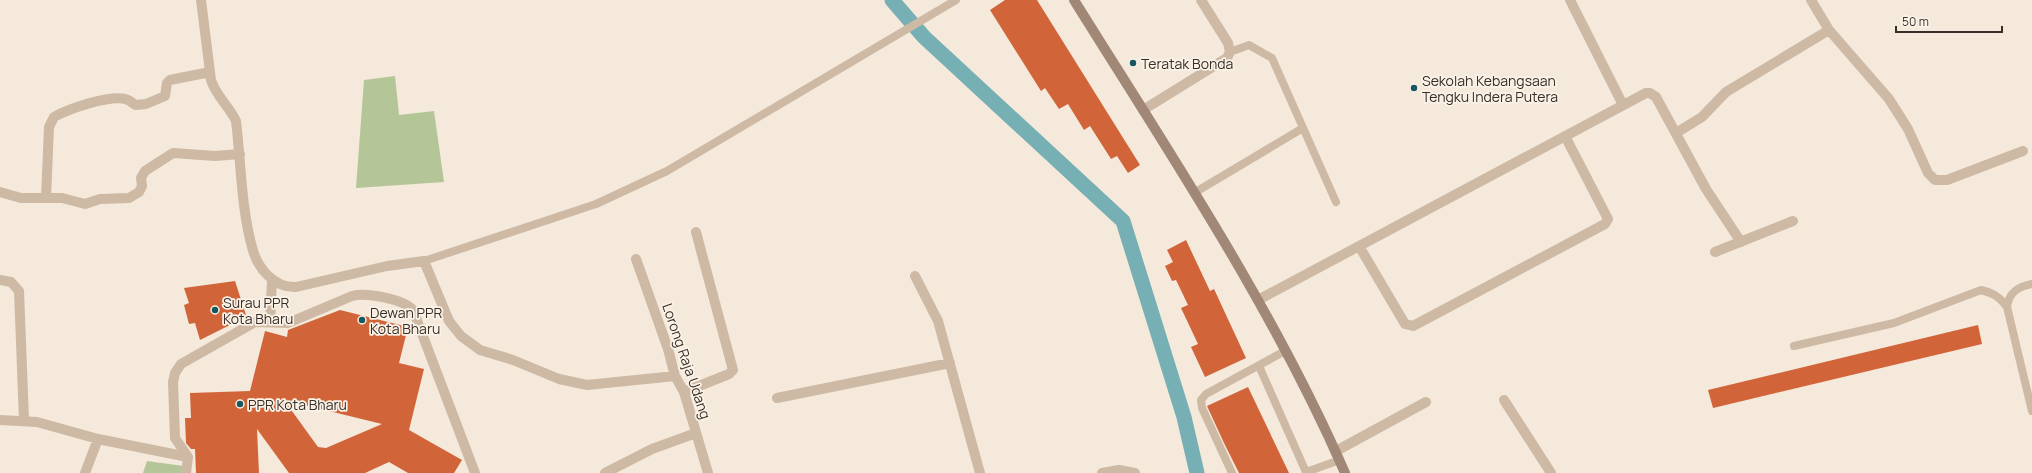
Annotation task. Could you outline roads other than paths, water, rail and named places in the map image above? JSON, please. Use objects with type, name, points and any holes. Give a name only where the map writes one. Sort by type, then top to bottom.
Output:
[{"type":"main road","points":[[1074,0],[1194,193],[1258,300],[1286,351],[1346,473]]},
{"type":"street","points":[[202,0],[210,72],[214,90],[232,112],[236,121],[245,205],[252,248],[262,268],[272,281],[286,288],[296,287],[387,266],[424,261],[449,321],[461,336],[480,350],[513,360],[559,380],[587,385],[675,376]]},
{"type":"street","points":[[1143,110],[1222,62],[1230,52],[1228,43],[1201,0]]},
{"type":"street","points":[[1570,0],[1623,105]]},
{"type":"street","points":[[1812,0],[1829,30],[1889,99],[1908,129],[1928,172],[1935,180],[1947,180],[2023,151]]},
{"type":"street","points":[[1676,133],[1702,117],[1726,92],[1829,30]]},
{"type":"street","points":[[46,198],[49,127],[54,116],[90,102],[126,99],[136,105],[146,104],[167,94],[167,83],[170,80],[210,72]]},
{"type":"street","points":[[1258,300],[1646,93],[1654,94],[1706,188],[1741,242]]},
{"type":"street","points":[[1359,246],[1405,324],[1409,326],[1413,326],[1485,289],[1605,224],[1608,219],[1565,136]]},
{"type":"street","points":[[0,192],[22,198],[62,198],[85,204],[100,199],[129,198],[139,192],[142,186],[141,178],[145,171],[173,153],[215,156],[240,154]]},
{"type":"street","points":[[1715,252],[1793,221]]},
{"type":"street","points":[[684,392],[729,374],[733,370],[696,232]]},
{"type":"street","name":"Lorong Raja Udang","points":[[636,259],[668,349],[675,376],[684,392],[708,473]]},
{"type":"street","points":[[915,276],[938,321],[980,473]]},
{"type":"street","points":[[0,280],[11,282],[19,290],[24,420]]},
{"type":"street","points":[[270,322],[272,281]]},
{"type":"street","points":[[186,473],[188,457],[174,438],[173,382],[175,373],[181,364],[255,322],[288,323],[360,294],[401,301],[410,306],[416,314],[475,473]]},
{"type":"street","points":[[777,398],[950,362]]},
{"type":"street","points":[[1504,400],[1550,473]]},
{"type":"street","points":[[1338,456],[1426,402]]},
{"type":"street","points":[[0,420],[24,420],[37,422],[98,440],[188,457]]},
{"type":"street","points":[[605,473],[652,449],[696,433]]},
{"type":"street","points":[[85,473],[98,440]]},
{"type":"street","points":[[1102,473],[1119,470],[1135,473]]},
{"type":"lane","points":[[424,261],[596,204],[667,171],[956,0]]},
{"type":"lane","points":[[1230,52],[1248,45],[1269,56],[1336,202]]},
{"type":"lane","points":[[1194,193],[1303,128]]},
{"type":"lane","points":[[2032,284],[2021,287],[2012,292],[2008,299],[2007,307],[2032,411]]},
{"type":"lane","points":[[1794,346],[1894,323],[1981,290],[1992,293],[2001,299],[2007,307]]},
{"type":"lane","points":[[1232,473],[1202,408],[1201,400],[1206,394],[1286,351]]},
{"type":"lane","points":[[1259,366],[1306,473],[1338,456]]},
{"type":"waterway","points":[[892,0],[924,37],[1123,221],[1184,417],[1197,473]]},
{"type":"place","name":"Teratak Bonda","points":[[1133,63]]},
{"type":"place","name":"Sekolah Kebangsaan Tengku Indera Putera","points":[[1414,88]]},
{"type":"place","name":"Surau PPR Kota Bharu","points":[[215,310]]},
{"type":"place","name":"Dewan PPR Kota Bharu","points":[[362,320]]},
{"type":"place","name":"PPR Kota Bharu","points":[[240,404]]}]
